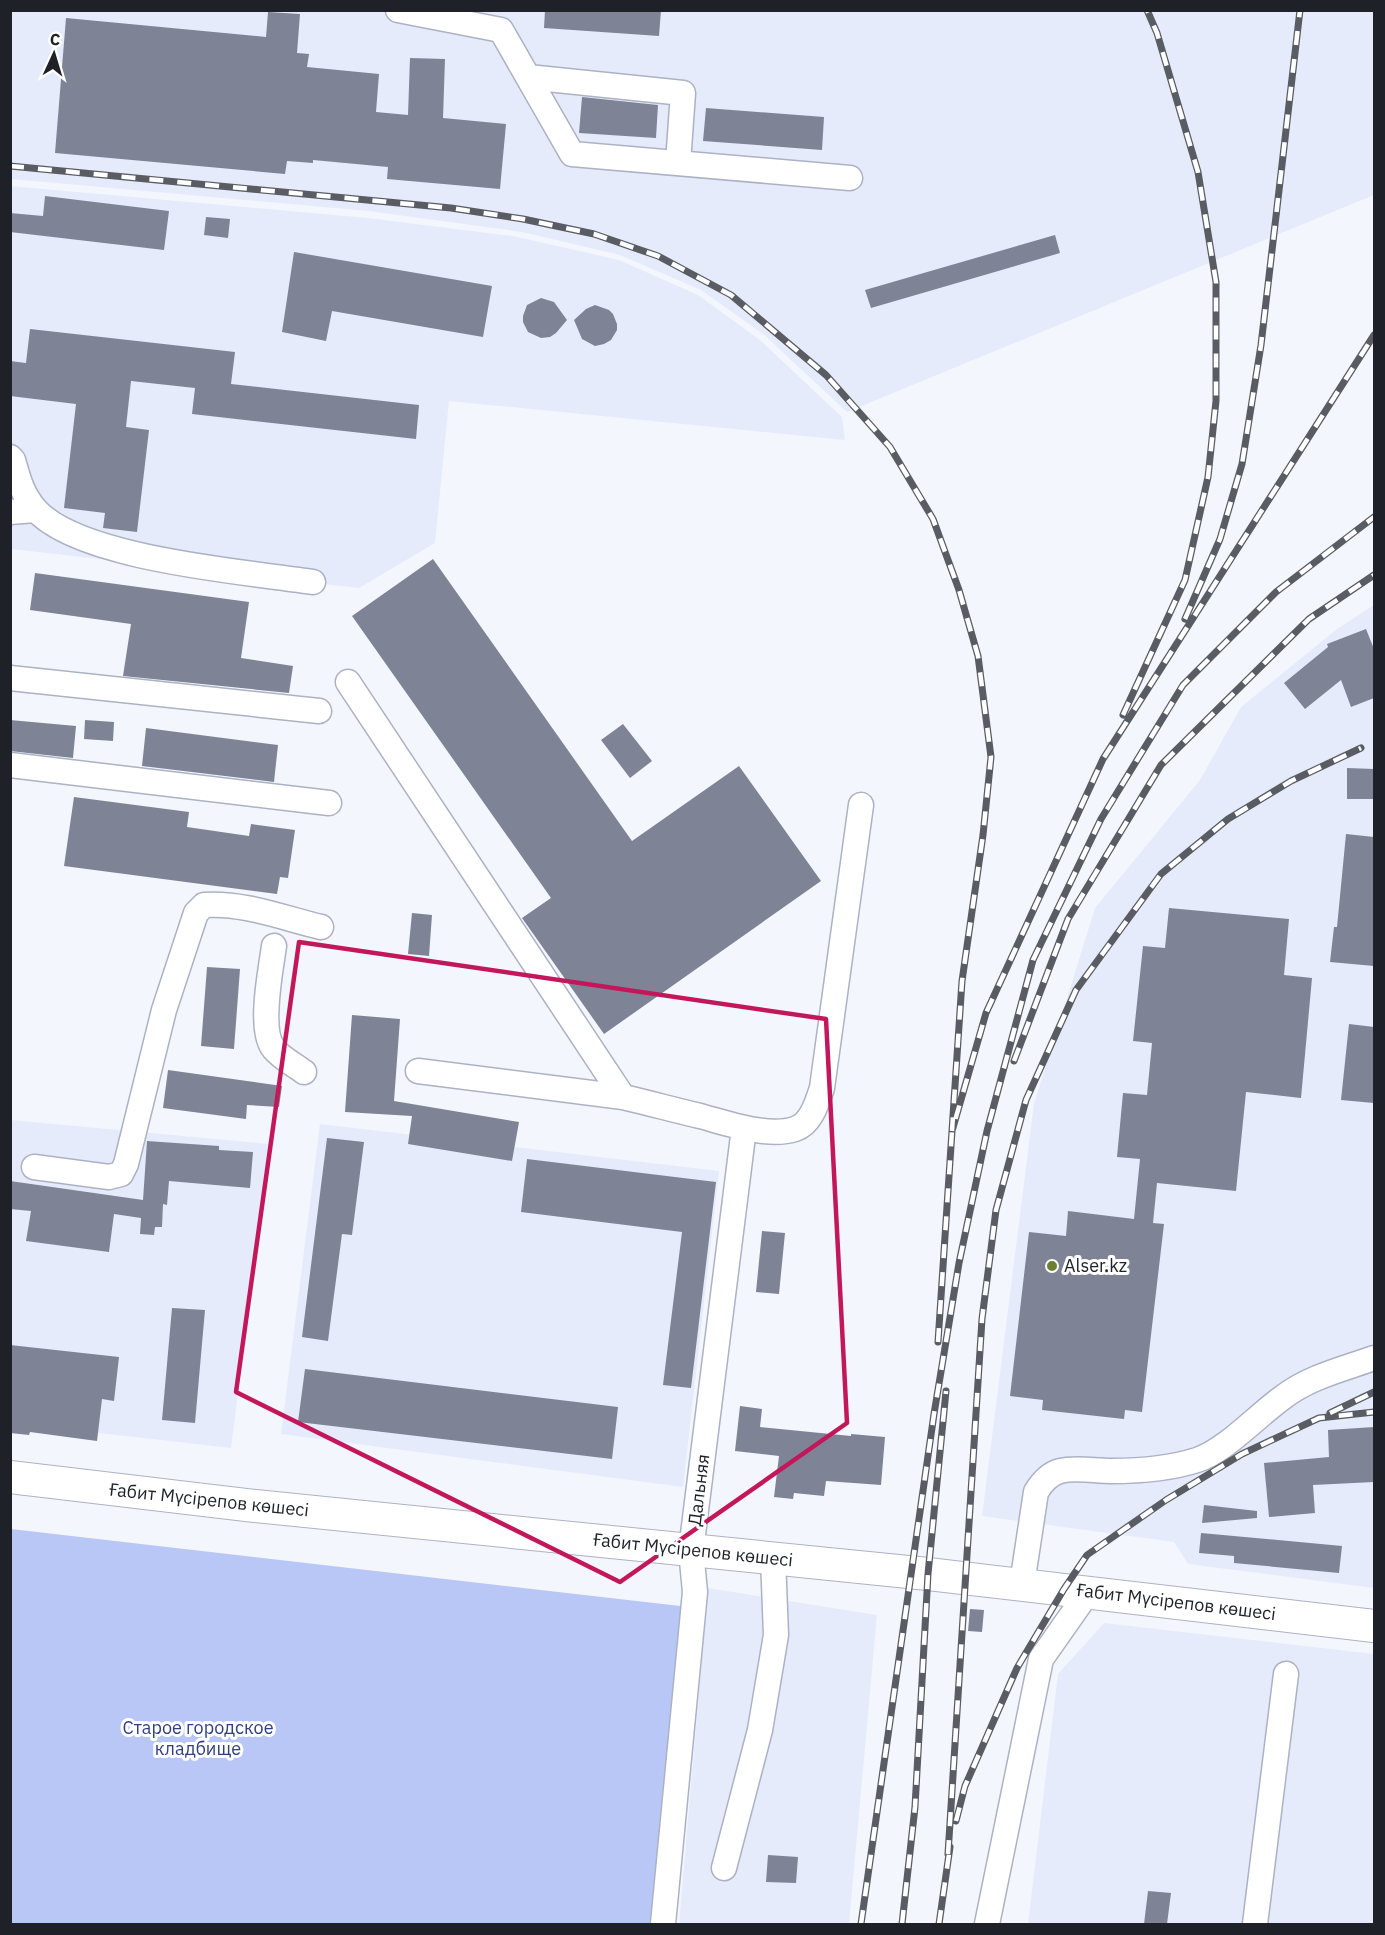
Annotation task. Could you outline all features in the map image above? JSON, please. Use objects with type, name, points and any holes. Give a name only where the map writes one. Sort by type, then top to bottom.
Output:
[{"type":"main road","name":"Ғабит Мүсірепов көшесі","points":[[10,1477],[255,1506],[1022,1584],[1374,1626]]},
{"type":"lane","points":[[398,10],[501,30],[572,154],[850,178]]},
{"type":"lane","points":[[528,77],[683,93],[678,163]]},
{"type":"lane","points":[[10,457],[13,460],[21,490],[35,510],[54,525],[85,540],[137,554],[314,582]]},
{"type":"lane","points":[[10,512],[35,510]]},
{"type":"lane","points":[[10,678],[319,711]]},
{"type":"lane","points":[[348,682],[623,1097]]},
{"type":"lane","points":[[10,765],[329,803]]},
{"type":"lane","points":[[418,1071],[623,1097],[744,1128],[781,1132],[797,1129],[809,1118],[822,1088],[861,805]]},
{"type":"lane","points":[[34,1167],[109,1177],[120,1174],[126,1164],[164,1010],[196,913],[204,904],[242,907],[321,927]]},
{"type":"lane","points":[[274,946],[266,1026],[272,1048],[304,1072]]},
{"type":"lane","name":"Дальняя","points":[[663,1924],[694,1592],[691,1550],[744,1128]]},
{"type":"lane","points":[[1022,1584],[1036,1491],[1052,1474],[1072,1470],[1136,1471],[1198,1460],[1215,1452],[1282,1397],[1299,1386],[1374,1358]]},
{"type":"lane","points":[[724,1868],[760,1730],[776,1635],[773,1558]]},
{"type":"lane","points":[[987,1924],[1041,1659],[1088,1592]]},
{"type":"lane","points":[[1255,1924],[1286,1674]]},
{"type":"highlighted area","points":[[299,942],[826,1019],[847,1423],[620,1582],[236,1392]]},
{"type":"shaded area","points":[[10,11],[1374,11],[1374,195],[847,412],[763,334],[701,290],[620,255],[522,232],[368,211],[11,179]]},
{"type":"shaded area","points":[[10,186],[368,218],[513,236],[619,260],[698,295],[760,340],[842,417],[845,440],[449,401],[435,543],[359,588],[11,549]]},
{"type":"shaded area","points":[[1374,605],[1374,1588],[1188,1564],[1174,1542],[982,1516],[1034,1104],[1095,908],[1200,780],[1241,707],[1337,629]]},
{"type":"shaded area","points":[[11,1120],[270,1144],[231,1448],[11,1423]]},
{"type":"shaded area","points":[[320,1124],[719,1171],[683,1487],[281,1434]]},
{"type":"shaded area","points":[[708,1588],[877,1615],[849,1924],[679,1924]]},
{"type":"shaded area","points":[[1104,1623],[1374,1654],[1374,1924],[1028,1924],[1058,1674]]},
{"type":"green space","name":"Старое городское кладбище","points":[[11,1529],[689,1607],[651,1924],[11,1924]]},
{"type":"building","points":[[545,10],[661,10],[659,36],[544,28]]},
{"type":"building","points":[[268,12],[300,14],[297,53],[309,54],[307,67],[379,74],[376,112],[408,115],[410,58],[445,59],[443,118],[506,124],[500,189],[387,179],[388,167],[313,160],[313,163],[287,161],[285,174],[55,153],[66,18],[266,37]]},
{"type":"building","points":[[582,97],[658,105],[656,138],[579,133]]},
{"type":"building","points":[[706,108],[824,117],[822,150],[703,141]]},
{"type":"building","points":[[45,196],[169,211],[164,250],[10,232],[10,213],[43,216]]},
{"type":"building","points":[[206,217],[230,219],[228,238],[204,235]]},
{"type":"building","points":[[1055,235],[1060,253],[871,308],[865,290]]},
{"type":"building","points":[[294,252],[492,286],[483,337],[332,311],[326,341],[282,332]]},
{"type":"building","points":[[541,298],[554,302],[567,320],[550,337],[541,338],[528,332],[523,322],[527,305]]},
{"type":"building","points":[[595,305],[613,314],[617,330],[611,340],[595,346],[582,339],[574,320],[586,309]]},
{"type":"building","points":[[30,329],[235,352],[231,384],[419,405],[416,439],[192,414],[195,388],[131,381],[126,427],[149,430],[137,532],[103,528],[105,513],[64,508],[76,404],[10,396],[10,361],[26,363]]},
{"type":"building","points":[[433,559],[632,841],[739,766],[821,881],[604,1034],[522,918],[551,898],[352,616]]},
{"type":"building","points":[[35,573],[249,602],[241,658],[293,666],[289,693],[123,676],[131,624],[30,610]]},
{"type":"building","points":[[1366,629],[1374,649],[1374,698],[1351,707],[1341,680],[1305,709],[1284,683],[1328,647],[1327,644]]},
{"type":"building","points":[[10,720],[76,726],[73,758],[10,751]]},
{"type":"building","points":[[85,720],[114,722],[113,741],[84,739]]},
{"type":"building","points":[[623,724],[652,761],[630,778],[601,740]]},
{"type":"building","points":[[146,728],[278,745],[274,782],[142,766]]},
{"type":"building","points":[[1347,768],[1374,769],[1374,799],[1347,799]]},
{"type":"building","points":[[74,797],[189,812],[187,827],[249,836],[251,824],[295,830],[288,878],[280,877],[277,894],[64,866]]},
{"type":"building","points":[[1346,834],[1374,837],[1374,966],[1330,962],[1334,927],[1337,927]]},
{"type":"building","points":[[1169,908],[1289,919],[1284,975],[1312,978],[1301,1098],[1246,1092],[1236,1191],[1157,1183],[1153,1223],[1164,1224],[1142,1412],[1125,1410],[1124,1419],[1042,1410],[1043,1400],[1010,1396],[1029,1232],[1066,1236],[1068,1211],[1134,1219],[1140,1159],[1117,1157],[1123,1093],[1147,1095],[1152,1043],[1133,1041],[1143,946],[1165,948]]},
{"type":"building","points":[[412,913],[432,915],[429,956],[408,954]]},
{"type":"building","points":[[207,967],[240,969],[234,1049],[201,1046]]},
{"type":"building","points":[[352,1015],[400,1019],[394,1101],[519,1122],[512,1161],[408,1144],[412,1116],[345,1112]]},
{"type":"building","points":[[1349,1024],[1374,1027],[1374,1103],[1341,1100]]},
{"type":"building","points":[[168,1070],[282,1086],[279,1107],[247,1105],[246,1119],[163,1108]]},
{"type":"building","points":[[327,1138],[364,1142],[352,1235],[342,1234],[328,1341],[302,1337]]},
{"type":"building","points":[[147,1141],[219,1146],[219,1150],[253,1152],[250,1188],[169,1181],[167,1205],[163,1204],[162,1227],[155,1227],[154,1235],[140,1234],[141,1218],[114,1214],[109,1252],[26,1241],[31,1211],[10,1209],[10,1181],[143,1200]]},
{"type":"building","points":[[527,1159],[716,1182],[691,1388],[663,1385],[682,1232],[521,1212]]},
{"type":"building","points":[[762,1231],[785,1233],[779,1294],[756,1292]]},
{"type":"building","points":[[172,1308],[205,1310],[195,1423],[162,1420]]},
{"type":"building","points":[[10,1345],[119,1357],[114,1401],[102,1399],[97,1441],[30,1432],[29,1435],[10,1433]]},
{"type":"building","points":[[305,1369],[618,1407],[612,1459],[298,1422]]},
{"type":"building","points":[[740,1406],[762,1409],[760,1427],[885,1437],[881,1485],[826,1481],[824,1496],[794,1493],[793,1499],[774,1497],[779,1456],[735,1451]]},
{"type":"building","points":[[1374,1427],[1374,1482],[1313,1485],[1315,1513],[1269,1517],[1264,1463],[1329,1457],[1328,1430]]},
{"type":"building","points":[[1204,1505],[1257,1511],[1257,1518],[1202,1523]]},
{"type":"building","points":[[1201,1533],[1342,1546],[1339,1573],[1234,1563],[1234,1556],[1199,1553]]},
{"type":"building","points":[[970,1609],[984,1610],[982,1632],[968,1631]]},
{"type":"building","points":[[768,1855],[798,1857],[796,1883],[766,1882]]},
{"type":"building","points":[[1148,1891],[1171,1893],[1167,1924],[1144,1924]]},
{"type":"railway","points":[[1123,715],[1185,580],[1208,477],[1216,401],[1216,282],[1198,172],[1157,33],[1147,10]]},
{"type":"railway","points":[[1185,619],[1220,539],[1242,464],[1261,345],[1300,10]]},
{"type":"railway","points":[[10,166],[451,208],[523,219],[594,234],[658,256],[731,295],[826,375],[890,447],[933,519],[959,590],[978,656],[991,757],[983,835],[962,981],[952,1131]]},
{"type":"railway","points":[[938,1342],[952,1131],[986,1013],[1103,759],[1374,335]]},
{"type":"railway","points":[[861,1924],[934,1414],[959,1263],[987,1131],[1033,960],[1101,819],[1183,685],[1276,592],[1374,517]]},
{"type":"railway","points":[[1014,1061],[1068,919],[1161,765],[1309,619],[1374,575]]},
{"type":"railway","points":[[948,1854],[982,1319],[996,1210],[1026,1100],[1076,990],[1161,874],[1228,819],[1291,781],[1361,748]]},
{"type":"railway","points":[[902,1924],[915,1807],[928,1574],[946,1391]]},
{"type":"railway","points":[[1330,1413],[1374,1392]]},
{"type":"railway","points":[[956,1821],[965,1786],[1017,1668],[1087,1555],[1166,1500],[1242,1454],[1319,1418],[1374,1412]]},
{"type":"railway","points":[[939,1924],[950,1847]]},
{"type":"place","name":"Alser.kz","points":[[1052,1266]]}]
